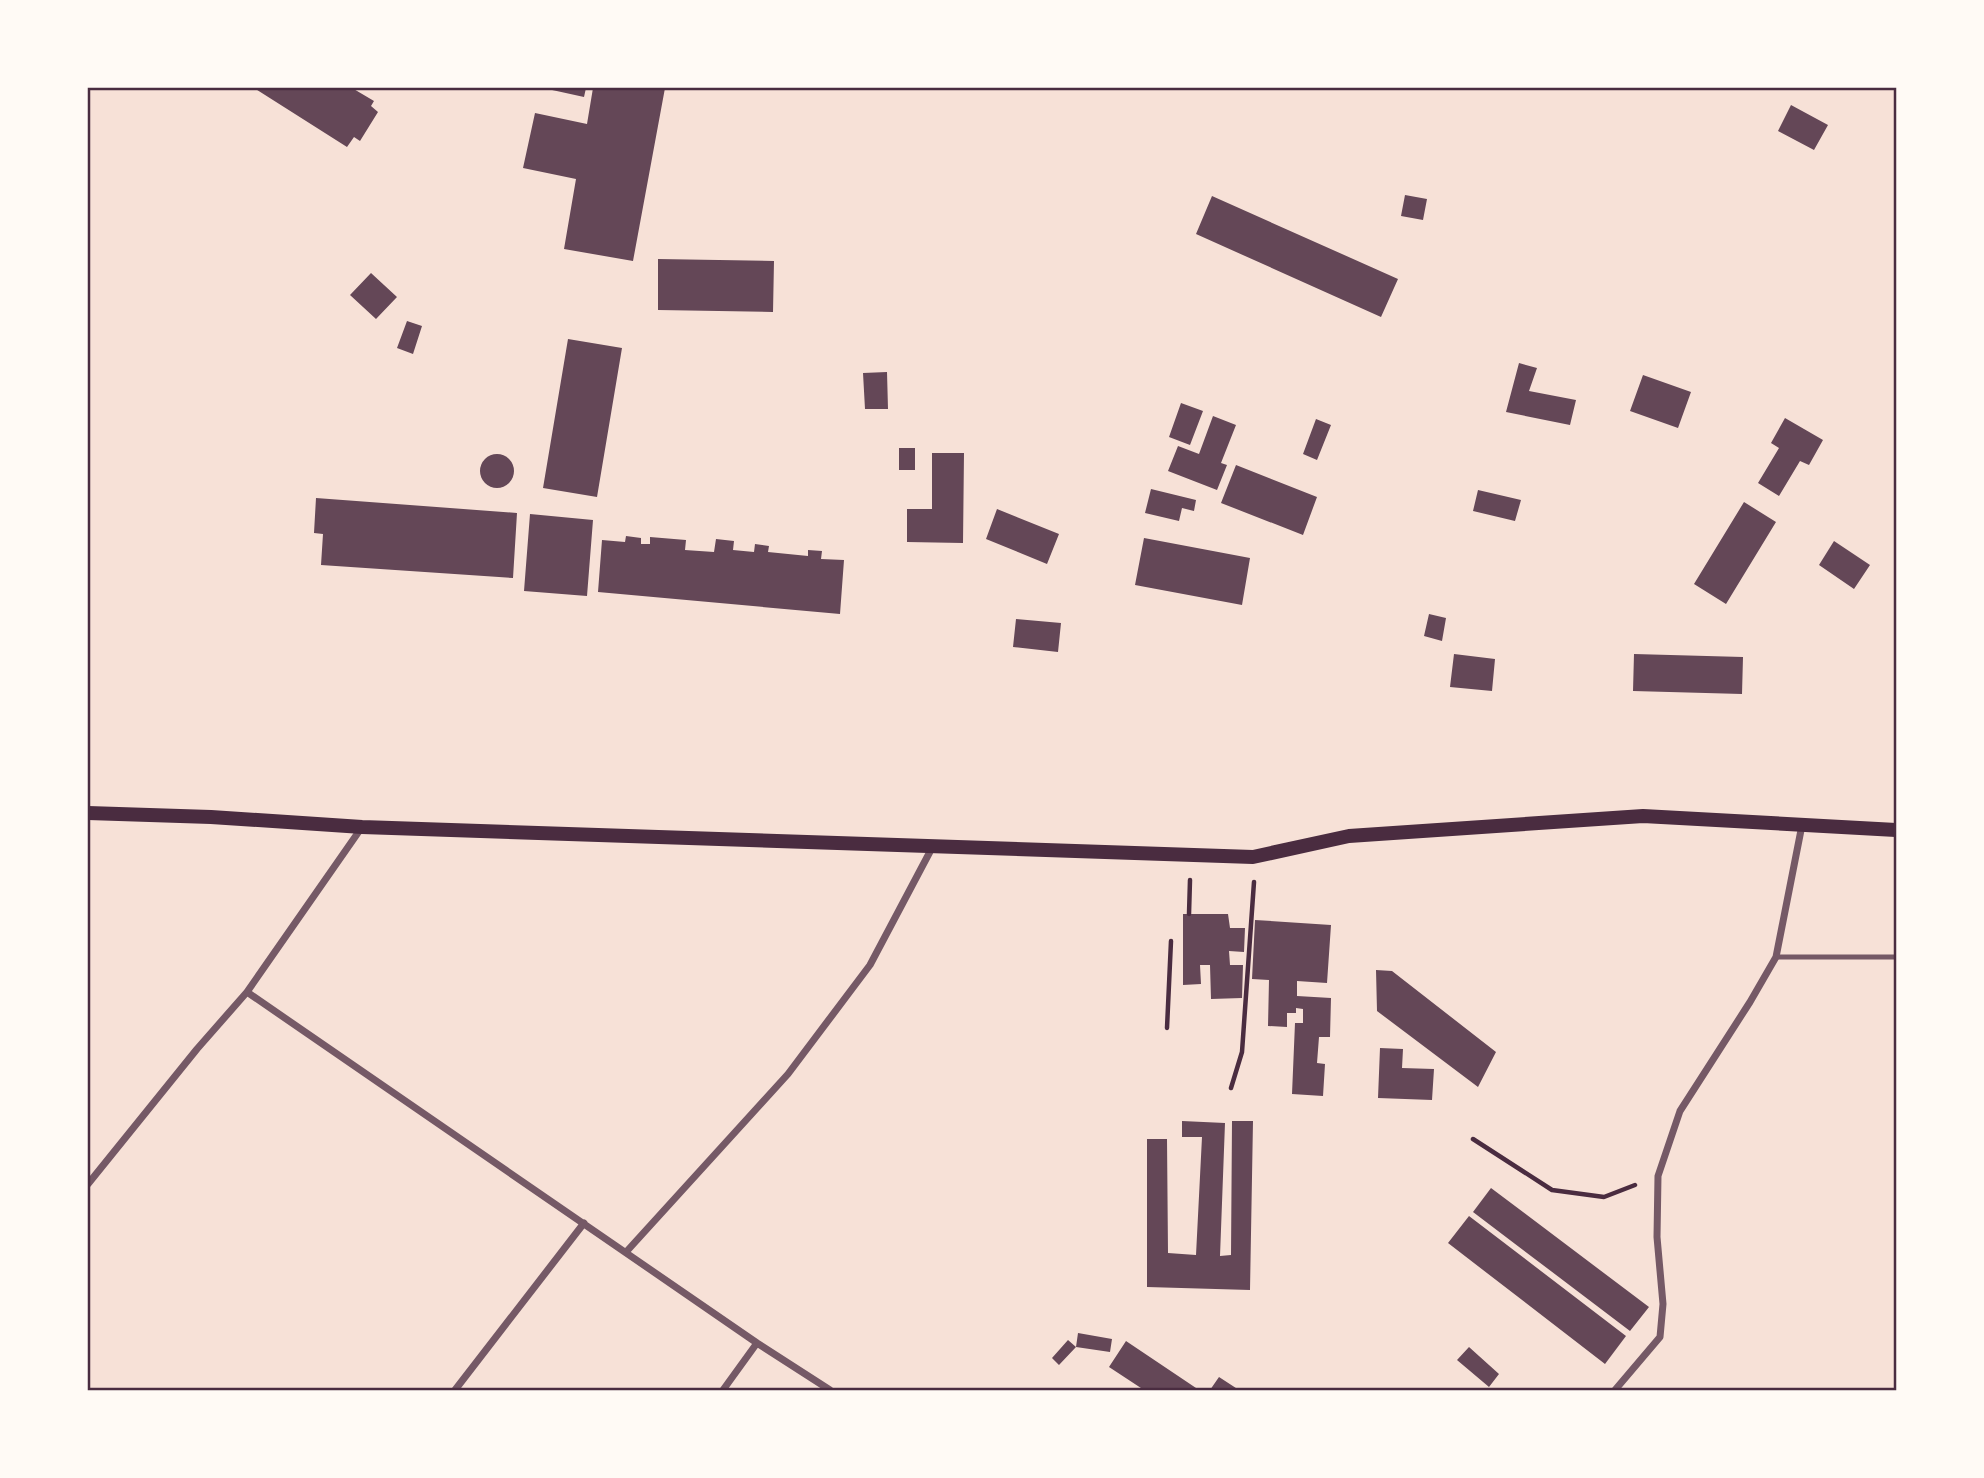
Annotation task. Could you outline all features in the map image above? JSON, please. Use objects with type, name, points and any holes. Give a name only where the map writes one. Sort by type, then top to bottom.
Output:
[{"type":"main road","points":[[88,813],[211,817],[362,827],[1252,857],[1349,836],[1643,816],[1896,830]]},
{"type":"street","points":[[1615,1391],[1660,1337],[1663,1304],[1657,1237],[1658,1176],[1680,1111],[1776,957],[1801,825]]},
{"type":"street","points":[[88,1184],[197,1049],[247,992],[362,827]]},
{"type":"street","points":[[627,1251],[788,1074],[870,965],[933,846]]},
{"type":"street","points":[[247,992],[830,1391]]},
{"type":"street","points":[[455,1391],[584,1223]]},
{"type":"street","points":[[723,1391],[757,1343]]},
{"type":"lane","points":[[1776,957],[1896,957]]},
{"type":"path","points":[[1231,1088],[1242,1052],[1254,888]]},
{"type":"path","points":[[1189,892],[1189,914]]},
{"type":"path","points":[[1167,1028],[1171,941]]},
{"type":"path","points":[[1473,1139],[1552,1190],[1604,1197],[1658,1176]]},
{"type":"building","points":[[254,88],[352,88],[374,101],[371,106],[378,112],[360,141],[354,137],[347,147]]},
{"type":"building","points":[[543,88],[586,88],[584,97]]},
{"type":"building","points":[[593,88],[665,88],[633,261],[564,249],[576,179],[523,168],[535,113],[587,124]]},
{"type":"building","points":[[1791,105],[1828,125],[1814,150],[1778,131]]},
{"type":"building","points":[[1405,195],[1427,199],[1423,220],[1401,216]]},
{"type":"building","points":[[1212,196],[1398,279],[1381,317],[1196,234]]},
{"type":"building","points":[[658,259],[774,261],[773,312],[658,310]]},
{"type":"building","points":[[371,273],[397,297],[376,319],[350,295]]},
{"type":"building","points":[[407,321],[422,326],[413,354],[397,348]]},
{"type":"building","points":[[568,339],[622,348],[597,497],[543,488]]},
{"type":"building","points":[[1519,363],[1537,368],[1529,391],[1576,400],[1570,425],[1506,412]]},
{"type":"building","points":[[887,372],[888,409],[865,409],[863,373]]},
{"type":"building","points":[[1643,375],[1691,392],[1678,428],[1630,411]]},
{"type":"building","points":[[1181,403],[1203,411],[1190,445],[1169,437]]},
{"type":"building","points":[[1213,416],[1236,425],[1221,463],[1227,465],[1217,490],[1168,471],[1178,446],[1199,454]]},
{"type":"building","points":[[1785,418],[1823,440],[1809,465],[1800,461],[1779,496],[1758,483],[1779,448],[1771,443]]},
{"type":"building","points":[[1316,419],[1331,425],[1317,460],[1303,454]]},
{"type":"building","points":[[899,448],[915,448],[915,470],[899,470]]},
{"type":"building","points":[[932,453],[964,453],[963,543],[907,542],[907,509],[932,509]]},
{"type":"building","points":[[497,454],[509,459],[514,471],[509,483],[497,488],[485,483],[480,471],[485,459]]},
{"type":"building","points":[[1236,465],[1317,497],[1303,535],[1221,503]]},
{"type":"building","points":[[1151,489],[1196,500],[1194,511],[1182,508],[1179,521],[1145,513]]},
{"type":"building","points":[[1478,490],[1521,500],[1515,521],[1473,511]]},
{"type":"building","points":[[316,498],[517,513],[513,578],[321,565],[323,534],[314,533]]},
{"type":"building","points":[[1744,502],[1776,522],[1726,604],[1694,584]]},
{"type":"building","points":[[997,509],[1059,534],[1047,564],[986,539]]},
{"type":"building","points":[[530,514],[593,520],[587,596],[524,591]]},
{"type":"building","points":[[626,536],[641,538],[641,544],[650,544],[650,537],[686,540],[685,550],[714,552],[716,539],[734,541],[733,550],[754,552],[755,544],[769,546],[768,552],[808,556],[808,550],[822,551],[821,559],[844,560],[840,614],[598,592],[602,540],[625,542]]},
{"type":"building","points":[[1144,538],[1250,558],[1242,605],[1135,585]]},
{"type":"building","points":[[1834,541],[1870,565],[1854,589],[1819,565]]},
{"type":"building","points":[[1429,614],[1446,618],[1442,641],[1424,636]]},
{"type":"building","points":[[1016,619],[1061,623],[1058,652],[1013,647]]},
{"type":"building","points":[[1454,654],[1495,659],[1492,691],[1450,687]]},
{"type":"building","points":[[1634,654],[1743,657],[1742,694],[1633,691]]},
{"type":"building","points":[[1183,914],[1228,914],[1230,928],[1245,928],[1244,952],[1229,951],[1230,965],[1243,965],[1242,998],[1211,999],[1210,965],[1200,965],[1201,984],[1183,985]]},
{"type":"building","points":[[1255,920],[1331,925],[1327,983],[1297,981],[1297,996],[1331,998],[1330,1037],[1319,1037],[1317,1063],[1325,1064],[1323,1096],[1292,1094],[1295,1023],[1303,1023],[1303,1009],[1296,1008],[1296,1013],[1287,1013],[1287,1027],[1268,1026],[1269,980],[1252,979]]},
{"type":"building","points":[[1376,970],[1392,971],[1496,1052],[1478,1087],[1377,1011]]},
{"type":"building","points":[[1380,1048],[1403,1049],[1402,1068],[1434,1069],[1432,1100],[1378,1098]]},
{"type":"building","points":[[1182,1121],[1225,1123],[1220,1256],[1231,1255],[1232,1121],[1253,1121],[1250,1290],[1147,1287],[1147,1139],[1167,1139],[1168,1253],[1196,1255],[1202,1137],[1182,1137]]},
{"type":"building","points":[[1491,1188],[1649,1307],[1630,1331],[1473,1212]]},
{"type":"building","points":[[1469,1216],[1626,1336],[1605,1364],[1448,1243]]},
{"type":"building","points":[[1078,1333],[1112,1339],[1110,1352],[1076,1347]]},
{"type":"building","points":[[1068,1340],[1076,1347],[1059,1365],[1052,1358]]},
{"type":"building","points":[[1126,1341],[1199,1390],[1144,1390],[1109,1367]]},
{"type":"building","points":[[1469,1347],[1499,1374],[1489,1387],[1457,1360]]},
{"type":"building","points":[[1219,1377],[1239,1390],[1210,1390]]}]
